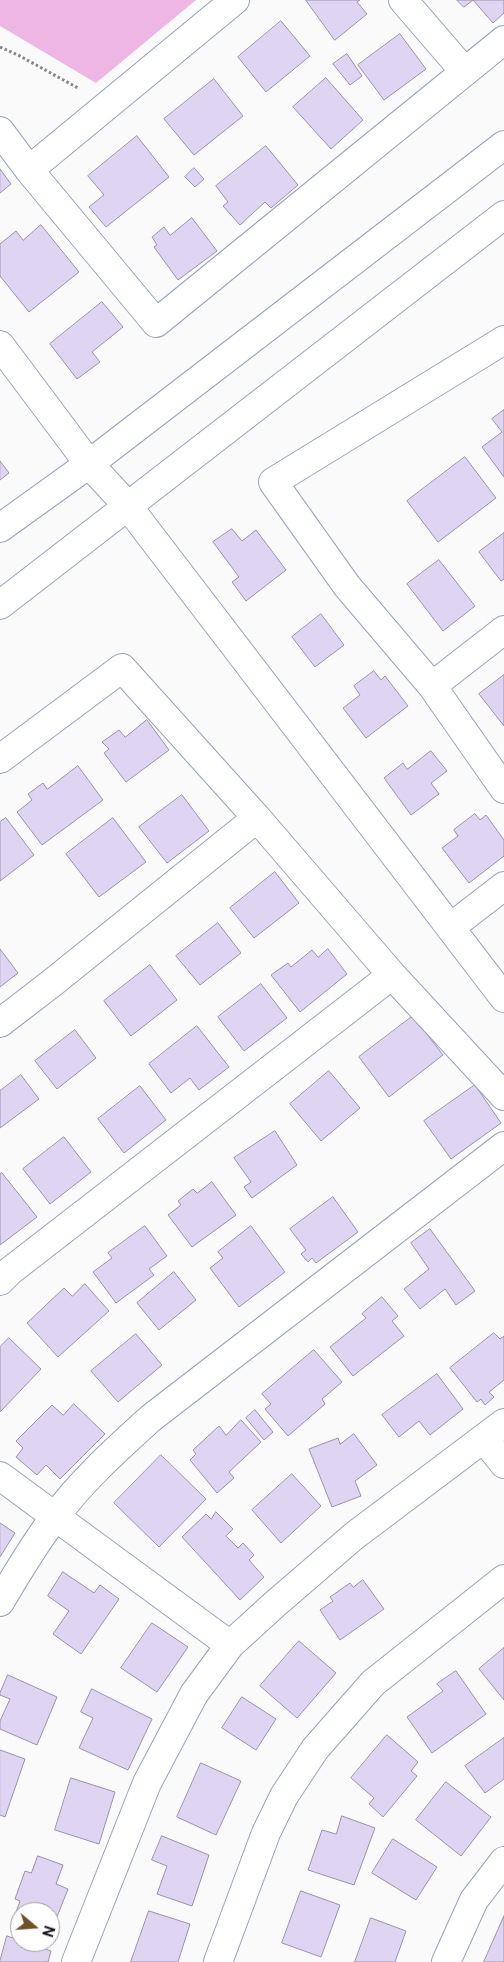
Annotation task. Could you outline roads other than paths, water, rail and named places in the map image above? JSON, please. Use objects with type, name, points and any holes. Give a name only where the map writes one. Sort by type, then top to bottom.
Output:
[{"type":"street","points":[[29,170],[235,0]]},
{"type":"street","points":[[403,0],[465,72]]},
{"type":"street","points":[[0,131],[29,170],[156,323],[504,40]]},
{"type":"street","points":[[0,528],[89,464],[504,145]]},
{"type":"street","points":[[0,605],[504,215]]},
{"type":"street","points":[[504,340],[273,482],[348,586],[432,686],[504,789]]},
{"type":"street","points":[[1,349],[89,464],[127,505],[504,998]]},
{"type":"street","points":[[432,686],[504,630]]},
{"type":"street","points":[[0,759],[122,668],[257,818],[392,975],[504,1096]]},
{"type":"street","points":[[0,1023],[257,818]]},
{"type":"street","points":[[451,927],[504,886]]},
{"type":"street","points":[[0,1281],[10,1271],[392,975]]},
{"type":"street","points":[[0,1602],[24,1561],[55,1516],[97,1468],[151,1418],[504,1146]]},
{"type":"street","points":[[76,1962],[147,1783],[194,1694],[230,1645],[354,1536],[494,1431],[504,1464]]},
{"type":"street","points":[[0,1476],[230,1645]]},
{"type":"street","points":[[218,1962],[266,1833],[284,1796],[315,1749],[373,1682],[504,1579]]},
{"type":"street","points":[[446,1962],[474,1900],[504,1861]]}]
